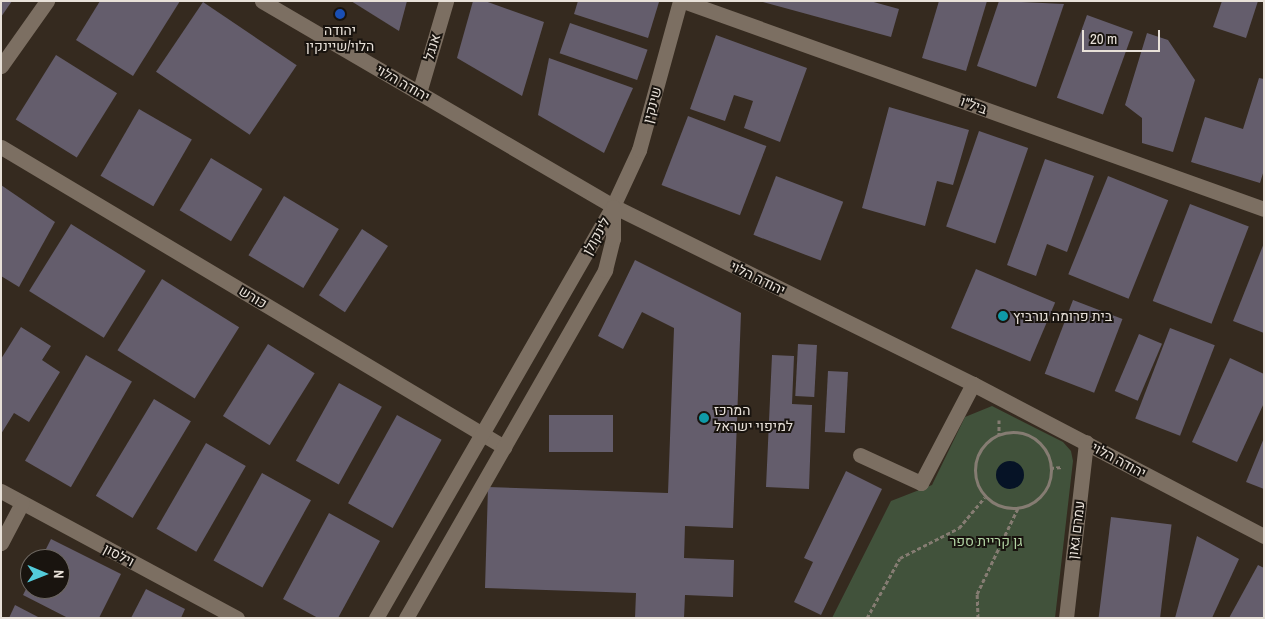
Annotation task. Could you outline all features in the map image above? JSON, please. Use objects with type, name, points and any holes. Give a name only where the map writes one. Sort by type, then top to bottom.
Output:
[{"type":"street","points":[[1,66],[47,1]]},
{"type":"street","name":"יהודה הלוי","points":[[262,1],[613,206],[973,384],[1264,536]]},
{"type":"street","name":"אנגל","points":[[419,93],[446,1]]},
{"type":"street","name":"שינקין","points":[[613,206],[639,150],[682,1]]},
{"type":"street","name":"ביל\"ו","points":[[682,1],[1264,210]]},
{"type":"street","name":"כורש","points":[[1,146],[504,447]]},
{"type":"street","name":"לינקולן","points":[[376,618],[613,206]]},
{"type":"street","name":"לינקולן","points":[[406,618],[605,270],[613,239],[613,206]]},
{"type":"street","points":[[860,456],[921,484],[973,384]]},
{"type":"street","name":"עמרם גאון","points":[[1066,618],[1086,442]]},
{"type":"street","name":"וילסון","points":[[1,491],[237,618]]},
{"type":"street","points":[[1,543],[22,503]]},
{"type":"path","points":[[999,434],[1025,434],[1045,451],[1050,476],[1039,498],[1018,508],[1006,508],[985,497],[975,476],[980,451],[999,434]]},
{"type":"path","points":[[867,618],[900,558],[959,528],[985,497]]},
{"type":"path","points":[[978,618],[977,594],[1018,508]]},
{"type":"green space","name":"גן קריית ספר","points":[[992,406],[1063,442],[1071,451],[1073,461],[1055,618],[832,618],[891,501],[932,485],[965,417]]},
{"type":"water","points":[[1010,461],[1020,465],[1024,475],[1020,485],[1010,489],[1000,485],[996,475],[1000,465]]},
{"type":"building","points":[[1,1],[12,1],[1,17]]},
{"type":"building","points":[[100,1],[180,1],[133,76],[76,40]]},
{"type":"building","points":[[351,1],[407,1],[399,31]]},
{"type":"building","points":[[473,1],[485,1],[544,22],[522,96],[457,58]]},
{"type":"building","points":[[578,1],[659,2],[648,38],[574,14]]},
{"type":"building","points":[[759,1],[870,1],[899,9],[891,37]]},
{"type":"building","points":[[939,1],[987,1],[966,71],[922,58]]},
{"type":"building","points":[[999,1],[1064,4],[1036,87],[977,66]]},
{"type":"building","points":[[1222,1],[1258,1],[1246,38],[1213,27]]},
{"type":"building","points":[[203,2],[297,65],[250,135],[156,72]]},
{"type":"building","points":[[1087,15],[1133,32],[1103,114],[1057,98]]},
{"type":"building","points":[[570,23],[648,50],[637,80],[560,53]]},
{"type":"building","points":[[1147,33],[1168,40],[1195,80],[1173,152],[1142,143],[1142,118],[1125,105]]},
{"type":"building","points":[[716,35],[807,68],[780,142],[744,128],[753,101],[734,95],[725,121],[690,109]]},
{"type":"building","points":[[56,55],[117,93],[77,158],[16,119]]},
{"type":"building","points":[[549,58],[633,88],[604,153],[538,115]]},
{"type":"building","points":[[1259,78],[1264,79],[1264,170],[1260,183],[1191,162],[1205,117],[1243,129]]},
{"type":"building","points":[[889,107],[969,130],[953,185],[937,181],[925,226],[862,208]]},
{"type":"building","points":[[139,109],[192,140],[153,206],[101,176]]},
{"type":"building","points":[[688,116],[766,146],[740,215],[661,185]]},
{"type":"building","points":[[979,131],[1028,148],[995,243],[946,226]]},
{"type":"building","points":[[211,158],[262,189],[231,241],[180,210]]},
{"type":"building","points":[[1045,159],[1094,176],[1067,252],[1047,244],[1036,276],[1007,265]]},
{"type":"building","points":[[776,176],[843,202],[821,261],[753,235]]},
{"type":"building","points":[[1108,176],[1168,200],[1129,299],[1068,274]]},
{"type":"building","points":[[1,185],[55,222],[19,287],[1,276]]},
{"type":"building","points":[[284,196],[339,229],[303,288],[248,255]]},
{"type":"building","points":[[1190,204],[1249,227],[1212,324],[1153,301]]},
{"type":"building","points":[[71,224],[146,271],[104,338],[29,291]]},
{"type":"building","points":[[362,229],[388,246],[345,312],[319,295]]},
{"type":"building","points":[[1264,243],[1264,333],[1233,321]]},
{"type":"building","name":"המרכז למיפוי ישראל","points":[[635,260],[741,313],[733,528],[685,526],[684,558],[734,560],[733,597],[685,595],[684,618],[635,618],[636,593],[485,588],[488,487],[668,493],[674,328],[642,312],[623,349],[598,336]]},
{"type":"building","name":"בית פרומה גורביץ","points":[[976,269],[1055,303],[1030,362],[951,328]]},
{"type":"building","points":[[162,279],[239,327],[195,398],[117,350]]},
{"type":"building","points":[[1073,300],[1122,319],[1094,393],[1045,374]]},
{"type":"building","points":[[21,327],[51,346],[42,360],[60,372],[29,422],[14,413],[1,434],[1,359]]},
{"type":"building","points":[[1170,328],[1215,345],[1180,436],[1135,419]]},
{"type":"building","points":[[1139,334],[1162,344],[1138,401],[1115,391]]},
{"type":"building","points":[[268,344],[315,373],[270,445],[223,416]]},
{"type":"building","points":[[798,344],[817,345],[814,397],[795,396]]},
{"type":"building","points":[[86,355],[132,382],[71,487],[25,461]]},
{"type":"building","points":[[772,355],[794,356],[792,404],[812,405],[809,489],[766,487]]},
{"type":"building","points":[[1230,358],[1264,374],[1264,403],[1237,462],[1192,442]]},
{"type":"building","points":[[828,371],[848,372],[845,433],[825,432]]},
{"type":"building","points":[[339,383],[382,407],[339,485],[296,461]]},
{"type":"building","points":[[154,399],[191,421],[133,518],[96,496]]},
{"type":"building","points":[[397,415],[442,440],[393,528],[348,503]]},
{"type":"building","points":[[549,415],[613,415],[613,452],[549,452]]},
{"type":"building","points":[[1264,438],[1264,489],[1246,482]]},
{"type":"building","points":[[206,443],[246,466],[196,552],[157,529]]},
{"type":"building","points":[[846,471],[882,489],[821,615],[794,602],[813,562],[804,558]]},
{"type":"building","points":[[262,473],[311,500],[262,588],[214,560]]},
{"type":"building","points":[[329,513],[380,541],[338,618],[318,618],[283,599]]},
{"type":"building","points":[[1111,517],[1172,524],[1160,618],[1099,618]]},
{"type":"building","points":[[1197,536],[1239,559],[1212,618],[1175,618]]},
{"type":"building","points":[[51,539],[121,574],[99,618],[68,618],[31,599],[70,599],[70,549],[46,549]]},
{"type":"building","points":[[1258,565],[1264,568],[1264,618],[1229,618]]},
{"type":"building","points":[[146,589],[185,609],[181,618],[131,618]]},
{"type":"building","points":[[15,605],[40,618],[9,618]]},
{"type":"place","name":"יהודה הלוי/שיינקין","points":[[340,14]]},
{"type":"place","name":"בית פרומה גורביץ","points":[[1003,316]]},
{"type":"place","name":"המרכז למיפוי ישראל","points":[[704,418]]}]
